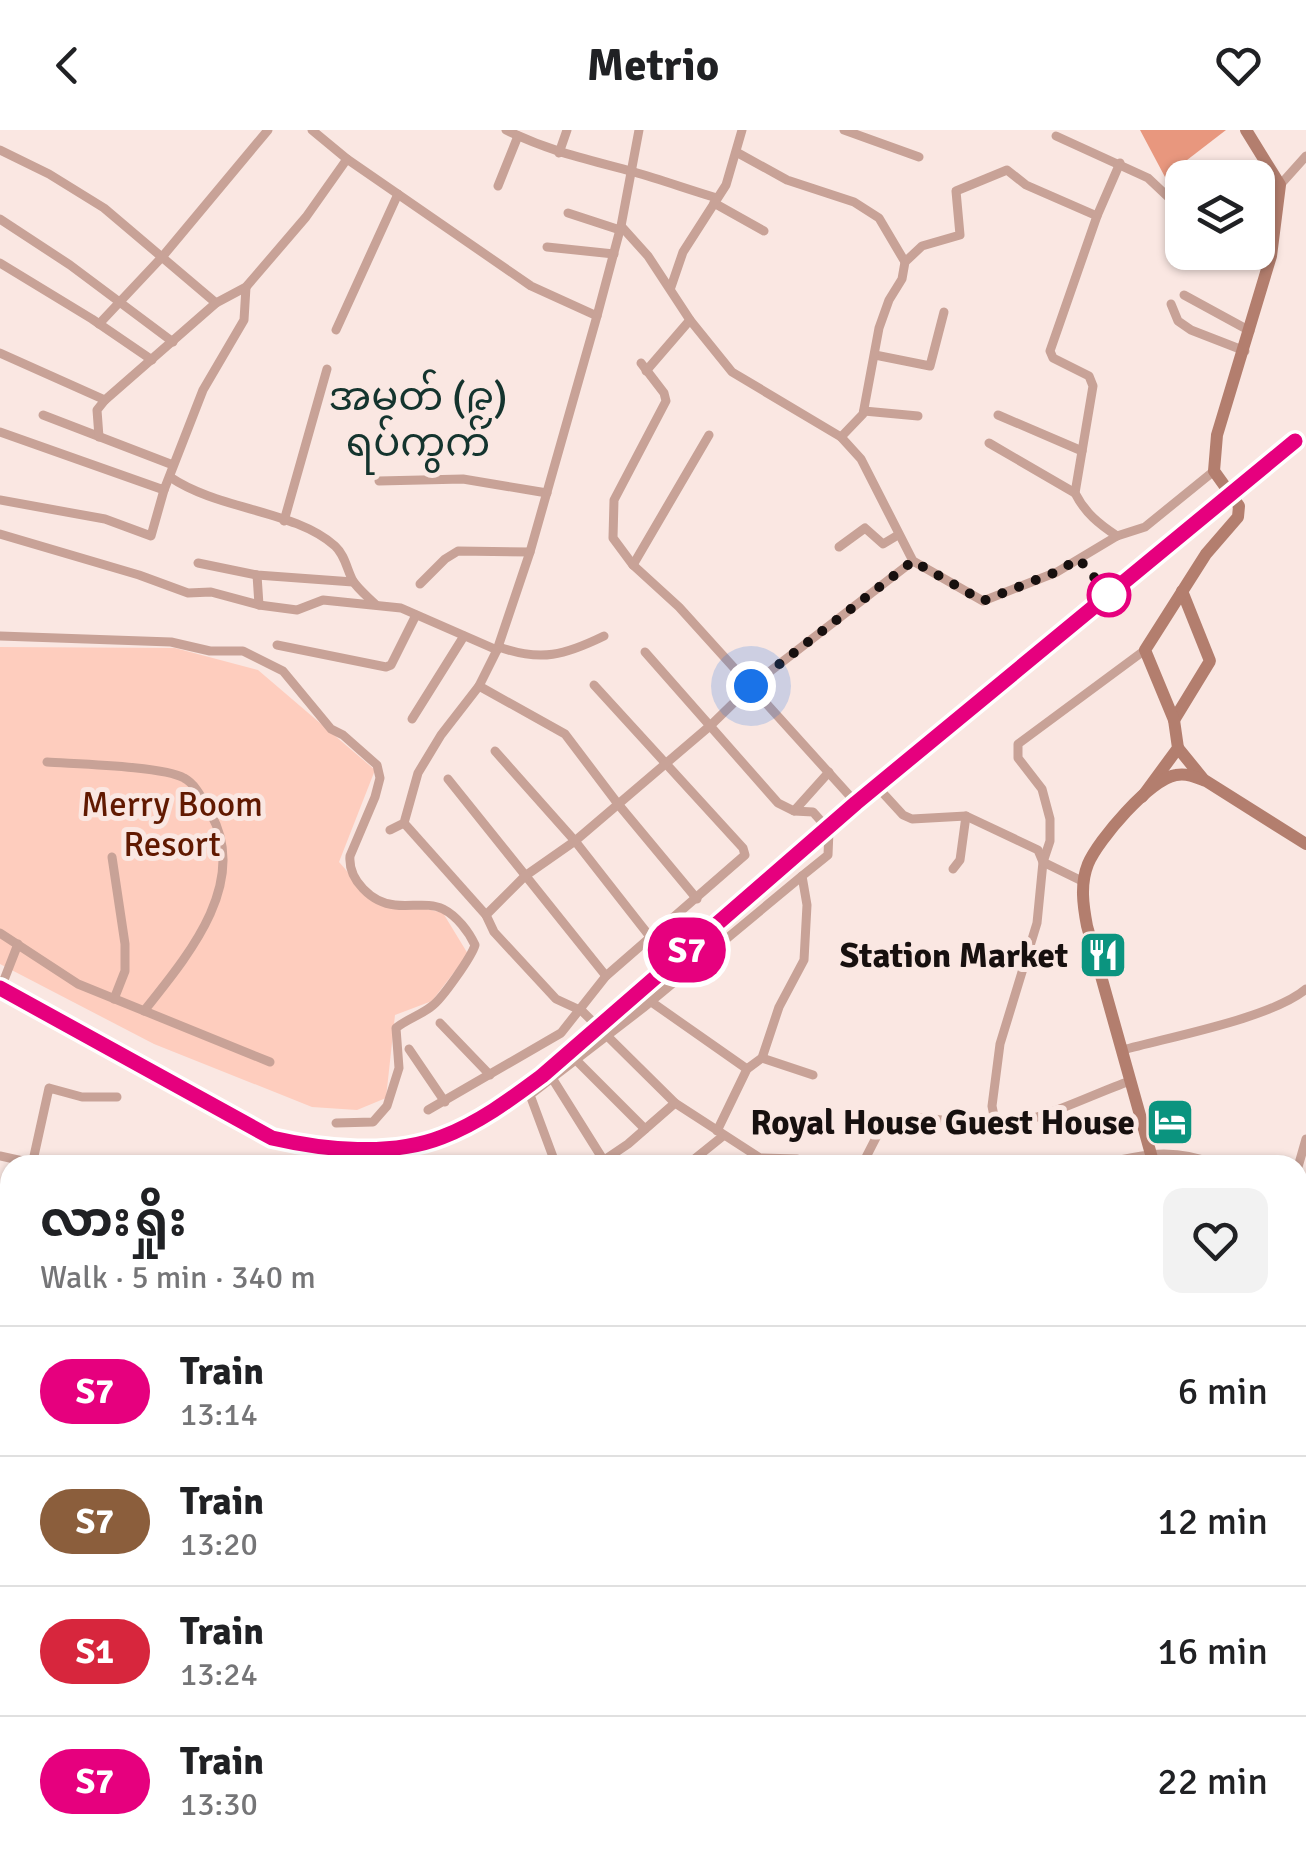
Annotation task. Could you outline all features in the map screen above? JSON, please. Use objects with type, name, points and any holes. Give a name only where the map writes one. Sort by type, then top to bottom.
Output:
[{"type":"street","points":[[99,324],[163,256],[268,130]]},
{"type":"street","points":[[312,130],[347,159],[531,286],[597,316]]},
{"type":"street","points":[[506,130],[559,153],[631,171],[716,201],[764,231]]},
{"type":"street","points":[[559,153],[566,130]]},
{"type":"street","points":[[390,830],[404,823],[418,773],[479,686],[498,648],[530,552],[614,254],[639,130]]},
{"type":"street","points":[[672,287],[682,252],[726,185],[742,130]]},
{"type":"street","points":[[1246,130],[1280,186]]},
{"type":"street","points":[[850,131],[919,157]]},
{"type":"street","points":[[498,186],[518,136]]},
{"type":"street","points":[[1056,136],[1120,163],[1148,178],[1165,194]]},
{"type":"street","points":[[0,150],[104,208],[216,303]]},
{"type":"street","points":[[738,154],[787,180],[854,202],[879,218],[905,262]]},
{"type":"street","points":[[1275,225],[1280,186],[1306,156]]},
{"type":"street","points":[[99,437],[97,410],[105,400],[216,303],[246,287],[306,217],[347,159]]},
{"type":"street","points":[[1117,536],[1082,508],[1075,493],[1093,386],[1089,376],[1053,358],[1050,351],[1097,216],[1120,163]]},
{"type":"street","points":[[841,437],[864,410],[884,312],[902,279],[905,262],[922,246],[960,235],[956,191],[1003,170],[1026,185],[1097,216]]},
{"type":"street","points":[[336,330],[398,194]]},
{"type":"street","points":[[568,213],[620,228],[672,287],[690,320],[732,372],[841,437],[861,458],[913,561],[983,601],[1056,572],[1117,536],[1146,527],[1214,472]]},
{"type":"street","points":[[0,219],[70,265],[173,342]]},
{"type":"street","points":[[547,247],[614,254]]},
{"type":"street","points":[[0,263],[152,360]]},
{"type":"street","points":[[996,1126],[992,1106],[1000,1044],[1037,923],[1043,862],[1050,841],[1050,819],[1042,789],[1016,752],[1018,744],[1145,650],[1206,554],[1238,517],[1239,506],[1214,472],[1217,435],[1267,270]]},
{"type":"street","points":[[0,500],[105,520],[150,536],[202,390],[244,320],[246,287]]},
{"type":"street","points":[[1184,296],[1250,331]]},
{"type":"street","points":[[1171,304],[1178,321],[1191,330],[1245,351]]},
{"type":"street","points":[[875,355],[930,366],[944,312]]},
{"type":"street","points":[[690,320],[644,367],[664,393],[666,402],[621,481],[614,500],[613,538],[858,805]]},
{"type":"street","points":[[0,352],[105,400]]},
{"type":"street","points":[[284,521],[327,369]]},
{"type":"street","points":[[864,410],[918,416]]},
{"type":"street","points":[[43,415],[173,465]]},
{"type":"street","points":[[998,416],[1082,451]]},
{"type":"street","points":[[0,432],[164,490]]},
{"type":"street","points":[[634,565],[710,435]]},
{"type":"street","points":[[989,444],[1075,493]]},
{"type":"street","points":[[170,477],[212,499],[284,521],[338,548],[354,582],[374,604]]},
{"type":"street","points":[[379,481],[463,479],[546,493]]},
{"type":"street","points":[[839,548],[864,528],[883,544],[898,535]]},
{"type":"street","points":[[0,534],[188,593],[212,592],[297,610],[323,600],[374,604],[416,615],[516,653],[568,654],[604,636]]},
{"type":"street","points":[[420,584],[458,551],[530,552]]},
{"type":"street","points":[[486,914],[525,876],[575,841],[711,725],[751,686],[913,561]]},
{"type":"street","points":[[198,563],[258,574],[354,582]]},
{"type":"street","points":[[258,574],[259,605]]},
{"type":"street","points":[[1174,720],[1210,661],[1182,591]]},
{"type":"street","points":[[277,645],[386,667],[416,615]]},
{"type":"street","points":[[1159,623],[1180,617],[1193,620]]},
{"type":"street","points":[[0,636],[171,642],[210,651],[243,651],[283,671],[330,729],[343,735],[376,765],[380,778],[376,798],[350,856],[356,880],[390,905],[445,910],[468,932],[475,945],[467,964],[456,972],[436,1002],[396,1028],[398,1068],[387,1106],[379,1118],[361,1124],[336,1122]]},
{"type":"street","points":[[412,719],[464,636]]},
{"type":"street","points":[[1145,650],[1174,720],[1178,748],[1206,782]]},
{"type":"street","points":[[645,652],[778,804],[794,812],[813,812],[830,830]]},
{"type":"street","points":[[428,1110],[561,1033],[606,976],[745,855],[743,848],[594,685]]},
{"type":"street","points":[[479,686],[566,734],[696,899]]},
{"type":"street","points":[[1151,1155],[1082,897],[1088,865],[1100,844],[1178,748]]},
{"type":"street","points":[[495,752],[575,841],[651,938]]},
{"type":"street","points":[[47,762],[115,766],[182,776],[197,790],[218,828],[223,879],[216,900],[184,961],[144,1011]]},
{"type":"street","points":[[794,812],[828,772]]},
{"type":"street","points":[[1142,796],[1159,781],[1191,775],[1306,844]]},
{"type":"street","points":[[448,780],[606,976]]},
{"type":"street","points":[[552,1155],[530,1095],[828,855],[830,830],[876,790],[912,819],[966,816],[1038,850],[1043,862],[1084,882]]},
{"type":"street","points":[[953,868],[960,860],[966,816]]},
{"type":"street","points":[[404,823],[486,914],[494,932],[556,999],[582,1010],[675,1103],[755,1155]]},
{"type":"street","points":[[112,857],[125,944],[125,972],[114,998]]},
{"type":"street","points":[[697,1155],[720,1134],[747,1069],[762,1058],[779,1007],[804,960],[807,918],[802,876]]},
{"type":"street","points":[[0,933],[78,984],[270,1062]]},
{"type":"street","points":[[0,990],[2,976],[18,944]]},
{"type":"street","points":[[1123,1050],[1294,1000],[1306,989]]},
{"type":"street","points":[[650,1001],[747,1069]]},
{"type":"street","points":[[440,1023],[490,1075]]},
{"type":"street","points":[[410,1048],[444,1102]]},
{"type":"street","points":[[762,1058],[812,1075]]},
{"type":"street","points":[[576,1060],[646,1129]]},
{"type":"street","points":[[552,1078],[596,1155]]},
{"type":"street","points":[[867,1155],[882,1124],[901,1117],[996,1126],[1030,1118],[1130,1081]]},
{"type":"street","points":[[37,1155],[49,1088],[82,1097],[118,1097]]},
{"type":"street","points":[[612,1155],[675,1103]]},
{"type":"green space","name":"Merry Boom Resort","points":[[0,647],[175,648],[258,670],[375,770],[339,862],[367,894],[443,913],[468,954],[432,1001],[395,1015],[386,1098],[357,1110],[312,1107],[154,1044],[0,964]]},
{"type":"shaded area","points":[[1140,130],[1226,130],[1187,160],[1165,160],[1165,177]]},
{"type":"railway","points":[[0,988],[272,1138],[335,1149],[379,1150],[442,1137],[494,1110],[542,1076],[856,803],[1295,441]]},
{"type":"train","name":"S7","points":[[0,988],[272,1138],[312,1148],[371,1150],[440,1138],[496,1109],[542,1076],[856,803],[1295,441]]},
{"type":"place","name":"Station Market","points":[[1103,955]]},
{"type":"place","name":"Royal House Guest House","points":[[1170,1122]]},
{"type":"district","name":"အမှတ် (၉) ရပ်ကွက်","points":[[418,420]]},
{"type":"route","points":[[751,686],[913,561],[983,601],[1079,559],[1109,595]]}]
